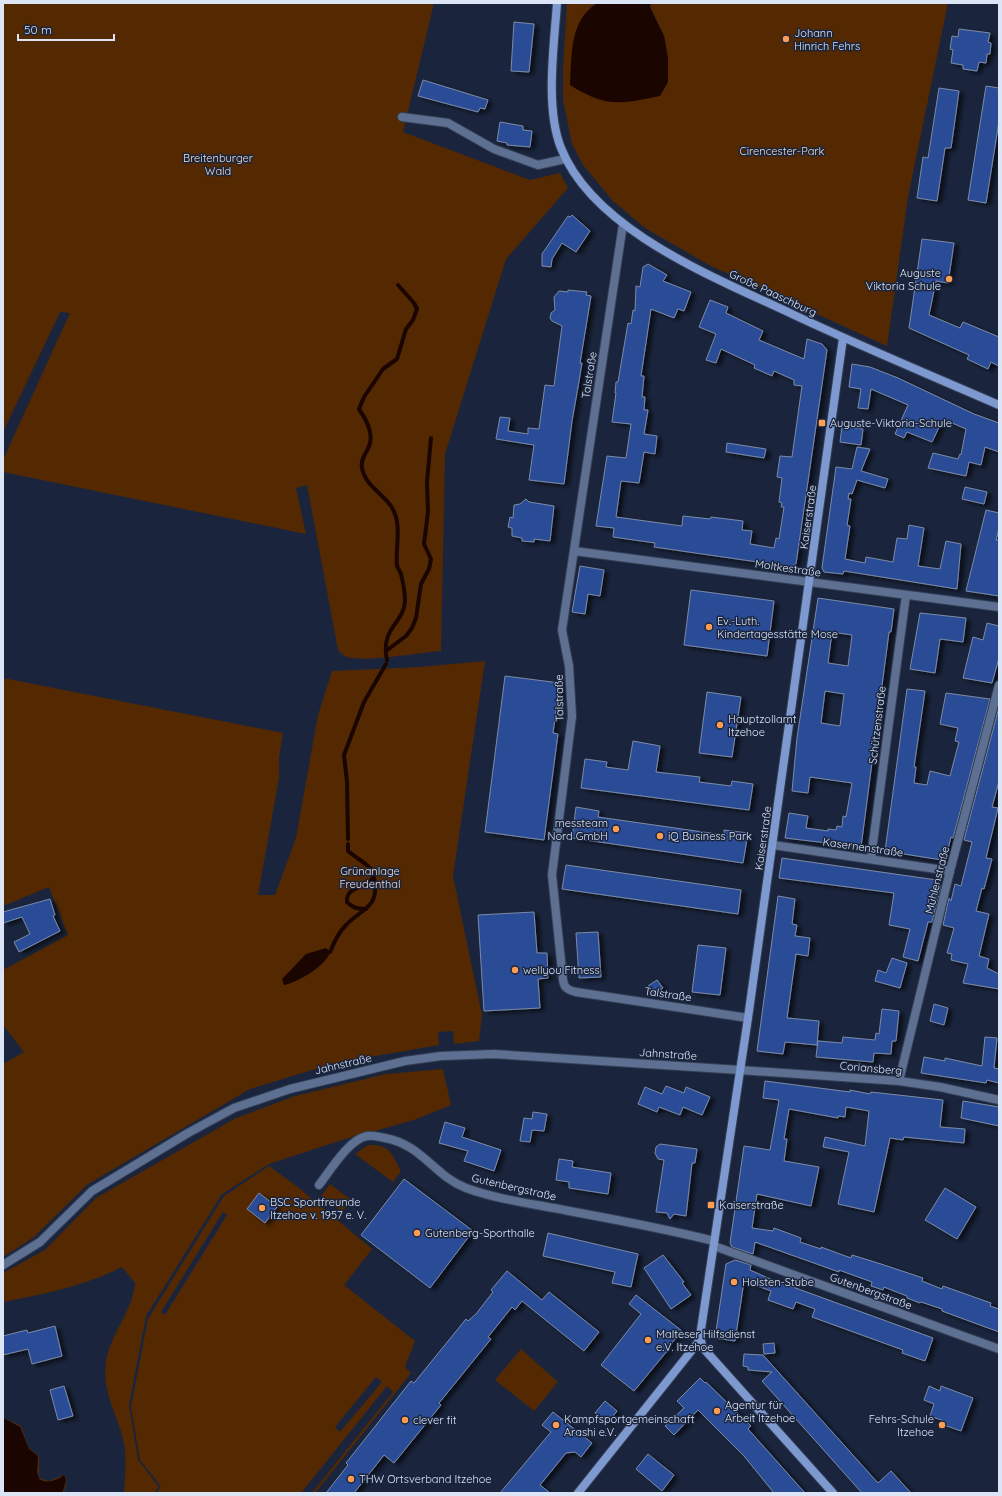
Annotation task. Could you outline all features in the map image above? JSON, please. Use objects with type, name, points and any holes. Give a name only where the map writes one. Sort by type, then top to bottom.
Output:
[{"type":"main road","name":"Große Paaschburg","points":[[557,3],[552,103],[556,131],[566,159],[590,194],[623,224],[709,275],[842,338],[999,405]]},
{"type":"main road","name":"Kaiserstraße","points":[[700,1340],[773,845],[842,338]]},
{"type":"main road","points":[[578,1493],[700,1340],[705,1350],[833,1493]]},
{"type":"street","points":[[402,117],[448,123],[494,149],[538,165],[566,159]]},
{"type":"street","name":"Talstraße","points":[[623,224],[562,630],[569,666],[572,716],[552,875],[553,897],[564,986],[568,990],[576,992],[748,1018]]},
{"type":"street","name":"Moltkestraße","points":[[574,551],[999,607]]},
{"type":"street","name":"Schützenstraße","points":[[871,858],[906,595]]},
{"type":"street","name":"Mühlenstraße","points":[[899,1081],[950,871],[999,685]]},
{"type":"street","name":"Kasernenstraße","points":[[773,845],[871,858],[950,871]]},
{"type":"street","name":"Jahnstraße","points":[[3,1265],[40,1242],[92,1191],[188,1133],[234,1108],[290,1088],[405,1061],[448,1056],[494,1054],[740,1070]]},
{"type":"street","name":"Coriansberg","points":[[740,1070],[899,1081],[940,1087],[999,1100]]},
{"type":"street","name":"Gutenbergstraße","points":[[319,1185],[355,1141],[366,1136],[392,1139],[412,1147],[454,1182],[465,1188],[512,1200],[651,1226],[714,1243],[999,1349]]},
{"type":"green space","name":"Breitenburger Wald","points":[[3,3],[434,3],[403,132],[530,180],[560,173],[568,188],[506,259],[445,454],[441,651],[363,659],[345,656],[338,650],[307,485],[296,488],[306,534],[3,472],[3,460],[70,313],[60,312],[3,432]]},
{"type":"green space","name":"Cirencester-Park","points":[[567,3],[598,3],[589,8],[668,58],[664,36],[650,7],[651,3],[948,3],[908,197],[887,346],[709,265],[645,228],[613,201],[583,165],[572,144],[563,100],[563,69]]},
{"type":"green space","name":"Grünanlage Freudenthal","points":[[485,661],[453,876],[482,1015],[479,1041],[454,1044],[453,1031],[438,1032],[439,1045],[335,1063],[250,1089],[88,1184],[34,1237],[3,1257],[3,1064],[24,1052],[3,1025],[3,970],[68,935],[49,887],[3,906],[3,678],[283,733],[279,758],[279,778],[258,895],[275,895],[296,838],[318,715],[332,671],[420,667]]},
{"type":"green space","points":[[443,1069],[451,1105],[414,1120],[342,1140],[269,1164],[222,1194],[146,1316],[129,1405],[138,1460],[159,1487],[154,1493],[124,1493],[125,1450],[120,1428],[106,1386],[105,1374],[108,1352],[130,1303],[135,1283],[122,1267],[108,1274],[79,1284],[3,1302],[3,1273],[45,1250],[96,1198],[236,1118],[295,1096],[386,1074]]},
{"type":"green space","points":[[368,1145],[386,1148],[392,1155],[401,1171],[393,1182],[355,1154]]},
{"type":"green space","points":[[269,1166],[299,1188],[372,1249],[344,1285],[415,1341],[405,1367],[411,1373],[315,1493],[312,1493],[393,1392],[387,1386],[301,1493],[157,1493],[161,1486],[140,1460],[131,1407],[148,1319],[224,1196]],"holes":[[[223,1212],[227,1215],[165,1315],[161,1312]],[[376,1377],[382,1382],[340,1432],[335,1427]]]},
{"type":"green space","points":[[330,1184],[351,1200],[342,1212],[321,1196]]},
{"type":"green space","points":[[521,1349],[558,1382],[534,1411],[495,1380]]},
{"type":"green space","points":[[3,1417],[21,1426],[29,1448],[39,1456],[39,1478],[49,1481],[64,1475],[67,1480],[64,1492],[60,1493],[63,1491],[66,1480],[59,1479],[45,1482],[39,1479],[37,1472],[38,1456],[29,1449],[20,1427]]},
{"type":"shaded area","points":[[598,3],[651,3],[650,7],[664,36],[668,58],[668,82],[660,96],[624,102],[604,101],[594,98],[570,85],[572,51],[577,28],[582,18]]},
{"type":"shaded area","points":[[326,948],[330,952],[328,957],[318,968],[290,984],[284,985],[282,979],[306,954]]},
{"type":"shaded area","points":[[3,1418],[20,1427],[29,1449],[38,1456],[37,1472],[39,1479],[42,1481],[52,1481],[64,1475],[66,1480],[63,1491],[60,1493],[3,1493]]},
{"type":"building","points":[[514,22],[534,24],[529,72],[511,71]]},
{"type":"building","points":[[959,29],[990,33],[988,42],[991,43],[990,54],[987,54],[986,63],[979,62],[977,71],[963,69],[963,65],[951,63],[953,50],[950,49],[952,36],[958,37]]},
{"type":"building","points":[[423,80],[488,100],[485,109],[480,108],[478,112],[418,96]]},
{"type":"building","points":[[986,86],[999,88],[999,121],[986,203],[968,200]]},
{"type":"building","points":[[939,88],[959,91],[951,148],[945,148],[937,201],[917,198],[923,157],[928,158]]},
{"type":"building","points":[[500,122],[523,126],[523,130],[532,131],[530,147],[507,145],[507,143],[497,141]]},
{"type":"building","points":[[572,215],[590,231],[576,252],[562,243],[552,259],[551,267],[542,266],[542,254],[568,216],[570,217]]},
{"type":"building","points":[[922,239],[954,243],[948,283],[936,281],[929,315],[960,328],[963,322],[999,337],[999,366],[991,362],[988,369],[967,359],[969,355],[909,328]]},
{"type":"building","points":[[648,264],[667,275],[663,281],[691,292],[684,311],[678,309],[674,318],[651,309],[641,376],[644,376],[642,397],[645,397],[644,410],[648,410],[644,434],[657,436],[655,454],[644,452],[639,483],[621,481],[616,517],[682,526],[683,516],[710,519],[711,517],[743,521],[742,530],[752,531],[750,544],[774,548],[776,538],[779,539],[784,507],[781,507],[782,503],[779,502],[782,478],[777,477],[780,456],[792,457],[802,386],[794,385],[794,380],[774,371],[772,376],[754,368],[755,365],[721,349],[716,363],[706,360],[716,334],[699,327],[710,300],[728,307],[726,313],[763,331],[759,340],[804,359],[807,339],[822,344],[827,350],[796,564],[792,567],[654,547],[655,543],[613,537],[614,528],[596,526],[607,456],[626,458],[631,424],[612,422],[616,382],[618,382],[628,323],[631,324],[633,310],[635,311],[636,286],[640,287],[643,267]]},
{"type":"building","points":[[568,290],[587,292],[586,295],[591,296],[580,363],[582,363],[572,421],[564,484],[529,480],[534,445],[496,439],[500,417],[510,418],[508,431],[528,434],[528,428],[539,429],[545,385],[554,386],[562,326],[552,321],[550,318],[551,313],[555,310],[554,297],[559,291],[568,292]]},
{"type":"building","points":[[852,364],[870,367],[898,378],[974,414],[999,423],[999,452],[985,447],[981,465],[969,462],[966,476],[928,468],[933,453],[958,459],[960,454],[961,455],[966,429],[943,419],[932,442],[907,432],[904,438],[895,434],[908,405],[871,389],[868,409],[858,408],[861,389],[849,387]]},
{"type":"building","points":[[842,426],[863,429],[861,445],[840,442]]},
{"type":"building","points":[[727,443],[766,449],[764,458],[726,452]]},
{"type":"building","points":[[857,447],[870,449],[861,471],[888,479],[885,488],[857,480],[852,494],[849,493],[848,499],[851,499],[847,525],[850,526],[845,559],[865,563],[866,557],[893,562],[897,538],[907,539],[909,525],[924,528],[918,566],[940,569],[946,541],[961,544],[957,589],[844,571],[843,574],[824,572],[822,568],[836,467],[852,469]]},
{"type":"building","points":[[965,487],[987,492],[984,504],[962,499]]},
{"type":"building","points":[[526,499],[529,502],[554,506],[550,541],[534,539],[534,542],[522,541],[522,538],[512,536],[512,528],[508,527],[510,517],[513,518],[514,505],[520,504]]},
{"type":"building","points":[[986,510],[999,513],[999,529],[996,540],[999,540],[999,596],[966,591]]},
{"type":"building","points":[[580,566],[604,570],[600,596],[588,594],[585,614],[572,612]]},
{"type":"building","points":[[691,590],[774,601],[767,656],[684,645]]},
{"type":"building","points":[[818,598],[894,609],[891,632],[889,632],[861,847],[785,838],[789,813],[808,816],[806,828],[828,831],[828,829],[836,830],[837,826],[842,827],[843,816],[846,817],[852,783],[810,777],[808,793],[792,791],[797,738]],"holes":[[[832,632],[852,635],[848,666],[828,663]],[[825,691],[844,694],[840,726],[821,723]]]},
{"type":"building","points":[[920,613],[966,618],[963,642],[940,639],[935,673],[910,669]]},
{"type":"building","points":[[987,623],[999,626],[999,658],[992,683],[963,678],[973,637],[983,640]]},
{"type":"building","points":[[505,676],[560,683],[553,733],[558,734],[544,840],[485,832]]},
{"type":"building","points":[[907,689],[925,691],[914,767],[916,767],[914,783],[927,785],[930,771],[950,776],[959,742],[955,741],[958,728],[940,724],[946,693],[990,699],[953,838],[951,837],[946,857],[942,860],[885,851]]},
{"type":"building","name":"Hauptzollamt Itzehoe","points":[[707,692],[741,697],[732,757],[699,753]]},
{"type":"building","points":[[999,707],[999,781],[992,807],[998,808],[986,858],[992,859],[976,911],[989,914],[979,956],[989,959],[987,968],[999,974],[999,989],[963,983],[968,964],[951,960],[952,954],[947,953],[954,928],[943,925],[949,898],[951,901],[955,884],[961,886],[972,842],[964,840]]},
{"type":"building","points":[[633,741],[660,746],[656,772],[700,777],[699,782],[731,786],[732,781],[753,784],[749,810],[581,788],[585,759],[607,762],[606,767],[628,770]]},
{"type":"building","name":"iQ Business Park","points":[[576,807],[599,811],[598,817],[724,835],[724,830],[748,833],[743,863],[572,838]]},
{"type":"building","points":[[782,858],[937,880],[941,886],[932,922],[928,922],[918,961],[903,957],[910,929],[889,925],[894,893],[779,878]]},
{"type":"building","points":[[566,865],[741,890],[738,914],[562,889]]},
{"type":"building","points":[[778,896],[795,899],[792,924],[797,925],[795,936],[810,938],[808,956],[796,954],[787,1018],[819,1021],[817,1045],[785,1042],[783,1054],[757,1051]]},
{"type":"building","points":[[50,899],[55,915],[53,916],[60,931],[19,952],[14,942],[30,934],[22,917],[3,923],[3,912]]},
{"type":"building","points":[[534,912],[537,953],[547,953],[548,978],[538,979],[540,1008],[484,1011],[478,915]]},
{"type":"building","points":[[598,932],[601,977],[579,978],[576,933]]},
{"type":"building","points":[[698,945],[726,948],[720,995],[692,992]]},
{"type":"building","points":[[892,958],[907,963],[900,988],[875,981],[878,970],[886,973]]},
{"type":"building","points":[[657,980],[663,988],[654,995],[648,986]]},
{"type":"building","points":[[934,1004],[948,1008],[944,1025],[930,1021]]},
{"type":"building","points":[[882,1009],[899,1011],[896,1041],[892,1041],[891,1054],[874,1053],[873,1062],[816,1057],[818,1041],[842,1043],[843,1037],[875,1040],[876,1033],[879,1034]]},
{"type":"building","points":[[985,1037],[997,1038],[994,1068],[999,1069],[999,1083],[987,1080],[986,1083],[921,1073],[924,1057],[945,1061],[945,1058],[982,1066]]},
{"type":"building","points":[[765,1081],[850,1092],[850,1090],[870,1094],[871,1092],[943,1100],[940,1127],[965,1129],[964,1143],[904,1137],[903,1140],[890,1138],[874,1212],[838,1204],[849,1152],[823,1147],[825,1137],[865,1146],[869,1111],[846,1107],[845,1117],[838,1116],[838,1118],[789,1109],[784,1139],[787,1139],[784,1161],[819,1167],[811,1206],[757,1194],[752,1228],[773,1231],[774,1228],[801,1238],[800,1242],[821,1249],[821,1247],[851,1258],[852,1255],[881,1264],[923,1278],[922,1281],[942,1289],[943,1286],[991,1303],[990,1306],[999,1309],[999,1332],[942,1311],[942,1309],[907,1298],[907,1296],[884,1287],[883,1290],[871,1286],[872,1282],[839,1270],[839,1272],[755,1242],[753,1254],[732,1247],[730,1243],[744,1146],[770,1150],[779,1100],[763,1098]]},
{"type":"building","points":[[666,1086],[684,1093],[686,1087],[710,1097],[702,1115],[683,1107],[680,1115],[659,1107],[657,1112],[638,1104],[645,1087],[662,1094]]},
{"type":"building","points":[[963,1101],[999,1107],[999,1126],[961,1118]]},
{"type":"building","points":[[533,1112],[547,1114],[544,1131],[532,1130],[530,1142],[520,1141],[524,1118],[532,1119]]},
{"type":"building","points":[[445,1122],[465,1128],[462,1137],[501,1150],[494,1171],[464,1161],[468,1151],[439,1143]]},
{"type":"building","points":[[660,1144],[697,1149],[695,1163],[692,1163],[686,1216],[674,1214],[670,1219],[667,1213],[656,1212],[664,1160],[658,1159],[655,1153],[656,1147]]},
{"type":"building","points":[[559,1159],[573,1161],[572,1167],[611,1173],[608,1194],[569,1188],[569,1182],[556,1180]]},
{"type":"building","name":"Gutenberg-Sporthalle","points":[[404,1179],[473,1231],[430,1288],[361,1235]]},
{"type":"building","points":[[945,1188],[976,1207],[957,1239],[925,1220]]},
{"type":"building","name":"BSC Sportfreunde Itzehoe v. 1957 e. V.","points":[[259,1193],[277,1207],[265,1223],[247,1209]]},
{"type":"building","points":[[548,1233],[638,1254],[631,1287],[612,1283],[615,1272],[543,1256]]},
{"type":"building","points":[[663,1255],[684,1282],[682,1283],[691,1295],[671,1309],[644,1268]]},
{"type":"building","points":[[735,1260],[751,1265],[750,1270],[768,1278],[933,1338],[925,1361],[902,1353],[903,1350],[812,1317],[815,1309],[796,1302],[793,1309],[768,1300],[771,1291],[744,1281],[735,1341],[715,1338],[726,1264]]},
{"type":"building","points":[[507,1271],[542,1300],[549,1292],[599,1332],[584,1351],[522,1301],[515,1310],[512,1307],[488,1337],[491,1339],[439,1403],[441,1405],[394,1463],[384,1455],[354,1493],[326,1493],[348,1465],[346,1463],[411,1381],[414,1383],[466,1319],[468,1321],[476,1314],[493,1292],[491,1290]]},
{"type":"building","name":"Malteser Hilfsdienst e.V. Itzehoe","points":[[636,1295],[682,1331],[634,1391],[601,1365],[641,1314],[629,1304]]},
{"type":"building","points":[[55,1326],[62,1356],[32,1364],[28,1349],[3,1355],[3,1336],[27,1330],[28,1333]]},
{"type":"building","points":[[774,1343],[775,1353],[764,1354],[763,1344]]},
{"type":"building","points":[[744,1354],[763,1355],[878,1483],[891,1471],[911,1493],[862,1493],[762,1381],[772,1372],[748,1370],[748,1367],[743,1366]]},
{"type":"building","points":[[700,1378],[751,1426],[748,1429],[805,1493],[774,1493],[744,1456],[698,1410],[674,1435],[665,1426],[684,1408],[677,1401]]},
{"type":"building","points":[[64,1386],[73,1416],[58,1420],[50,1390]]},
{"type":"building","points":[[929,1386],[940,1391],[941,1386],[973,1398],[961,1431],[944,1425],[944,1421],[930,1416],[934,1404],[924,1400]]},
{"type":"building","points":[[605,1401],[617,1411],[608,1423],[595,1413]]},
{"type":"building","points":[[553,1412],[592,1443],[581,1457],[575,1452],[566,1453],[540,1485],[550,1493],[500,1493],[551,1432],[542,1425]]},
{"type":"building","points":[[648,1454],[674,1475],[662,1491],[636,1469]]},
{"type":"waterway","points":[[387,660],[386,649],[389,633],[401,615],[404,609],[405,601],[402,577],[397,566],[398,528],[395,513],[391,506],[370,484],[362,468],[362,461],[369,446],[371,434],[359,409],[364,397],[383,369],[397,359],[406,329],[413,320],[417,309],[414,303],[398,285]]},
{"type":"waterway","points":[[386,651],[406,636],[412,628],[416,618],[421,584],[429,569],[431,559],[424,544],[428,512],[427,482],[431,438]]},
{"type":"waterway","points":[[348,839],[347,782],[344,755],[364,702],[386,664]]},
{"type":"waterway","points":[[330,952],[341,931],[351,920],[367,908],[374,898],[375,881],[373,874],[368,866],[348,851],[348,844]]},
{"type":"waterway","points":[[366,909],[351,906],[347,902],[347,897],[354,889],[370,883],[373,877]]},
{"type":"place","name":"Johann Hinrich Fehrs","points":[[786,39]]},
{"type":"place","name":"Auguste Viktoria Schule","points":[[949,279]]},
{"type":"place","name":"Auguste-Viktoria-Schule","points":[[822,423]]},
{"type":"place","name":"Ev.-Luth. Kindertagesstätte Mose","points":[[709,627]]},
{"type":"place","name":"Hauptzollamt Itzehoe","points":[[720,725]]},
{"type":"place","name":"messteam Nord GmbH","points":[[616,829]]},
{"type":"place","name":"iQ Business Park","points":[[660,836]]},
{"type":"place","name":"wellyou Fitness","points":[[515,970]]},
{"type":"place","name":"Kaiserstraße","points":[[711,1205]]},
{"type":"place","name":"BSC Sportfreunde Itzehoe v. 1957 e. V.","points":[[262,1208]]},
{"type":"place","name":"Gutenberg-Sporthalle","points":[[417,1233]]},
{"type":"place","name":"Holsten-Stube","points":[[734,1282]]},
{"type":"place","name":"Malteser Hilfsdienst e.V. Itzehoe","points":[[648,1340]]},
{"type":"place","name":"Agentur für Arbeit Itzehoe","points":[[717,1411]]},
{"type":"place","name":"clever fit","points":[[405,1420]]},
{"type":"place","name":"Kampfsportgemeinschaft Arashi e.V.","points":[[556,1425]]},
{"type":"place","name":"Fehrs-Schule Itzehoe","points":[[942,1425]]},
{"type":"place","name":"THW Ortsverband Itzehoe","points":[[351,1479]]}]
